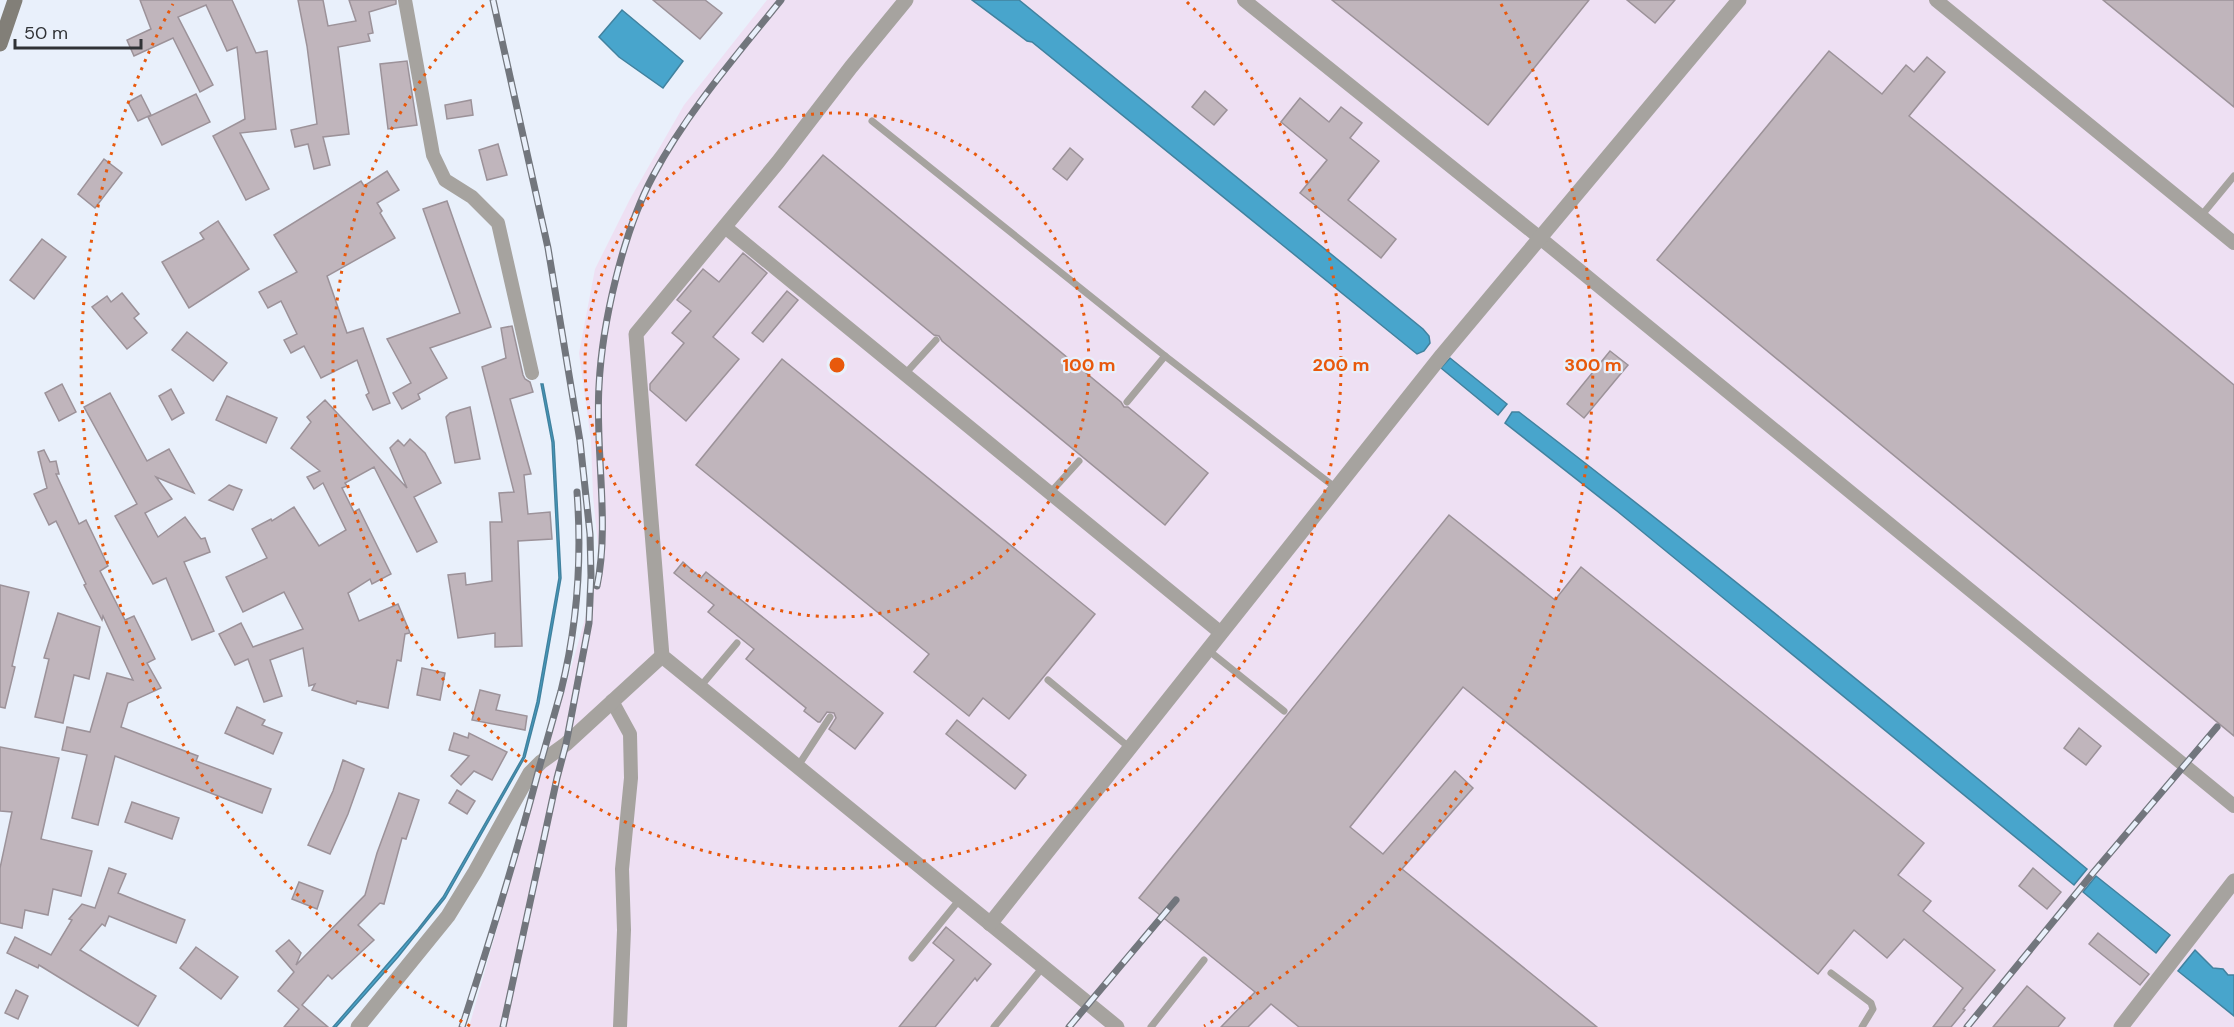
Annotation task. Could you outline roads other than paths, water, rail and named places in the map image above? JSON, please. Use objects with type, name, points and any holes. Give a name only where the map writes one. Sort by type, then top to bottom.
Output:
[{"type":"main road","points":[[0,42],[15,0]]},
{"type":"street","points":[[405,0],[433,155],[446,180],[472,197],[498,223],[532,373]]},
{"type":"street","points":[[906,0],[636,334],[662,656],[1117,1027]]},
{"type":"street","points":[[1244,0],[1540,238],[2234,806]]},
{"type":"street","points":[[990,924],[1442,356],[1739,0]]},
{"type":"street","points":[[1936,0],[2234,243]]},
{"type":"street","points":[[725,226],[1221,633]]},
{"type":"street","points":[[358,1027],[448,916],[530,773],[566,744],[662,656]]},
{"type":"street","points":[[612,701],[630,734],[631,778],[622,869],[624,930],[620,1027]]},
{"type":"street","points":[[2121,1027],[2234,881]]},
{"type":"lane","points":[[872,121],[1165,356],[1336,488]]},
{"type":"lane","points":[[2201,216],[2234,176]]},
{"type":"lane","points":[[905,374],[936,340]]},
{"type":"lane","points":[[1127,402],[1165,356]]},
{"type":"lane","points":[[1050,493],[1078,461]]},
{"type":"lane","points":[[700,687],[736,643]]},
{"type":"lane","points":[[1208,650],[1284,711]]},
{"type":"lane","points":[[1048,680],[1130,748]]},
{"type":"lane","points":[[797,768],[830,717]]},
{"type":"lane","points":[[912,958],[960,899]]},
{"type":"lane","points":[[1151,1027],[1204,960]]},
{"type":"lane","points":[[994,1027],[1043,967]]},
{"type":"lane","points":[[1831,972],[1870,1003],[1873,1009],[1862,1027]]},
{"type":"water","points":[[972,0],[1019,0],[1423,329],[1429,336],[1430,343],[1424,351],[1417,354],[1032,42],[1027,41]]},
{"type":"water","points":[[622,10],[683,61],[663,88],[619,57],[599,37]]},
{"type":"water","points":[[1450,358],[1507,404],[1498,415],[1441,368]]},
{"type":"water","points":[[541,384],[543,384],[554,442],[561,578],[539,703],[525,757],[445,898],[398,957],[336,1027],[333,1027],[443,897],[523,757],[537,702],[559,578],[552,442]]},
{"type":"water","points":[[1512,412],[1519,412],[1663,524],[2087,869],[2074,885],[1617,511],[1505,423]]},
{"type":"water","points":[[2096,876],[2170,935],[2156,953],[2083,892]]},
{"type":"water","points":[[2195,950],[2213,968],[2223,969],[2228,975],[2234,975],[2234,1016],[2178,971]]},
{"type":"railway","points":[[493,0],[548,248],[580,441],[590,534],[591,576],[589,623],[566,744],[503,1027]]},
{"type":"railway","points":[[597,586],[602,538],[598,410],[601,361],[609,307],[632,224],[653,176],[681,129],[781,0]]},
{"type":"railway","points":[[462,1027],[513,864],[561,691],[571,642],[577,592],[579,542],[577,492]]},
{"type":"railway","points":[[1967,1027],[2217,727]]},
{"type":"railway","points":[[1069,1027],[1176,900]]}]
